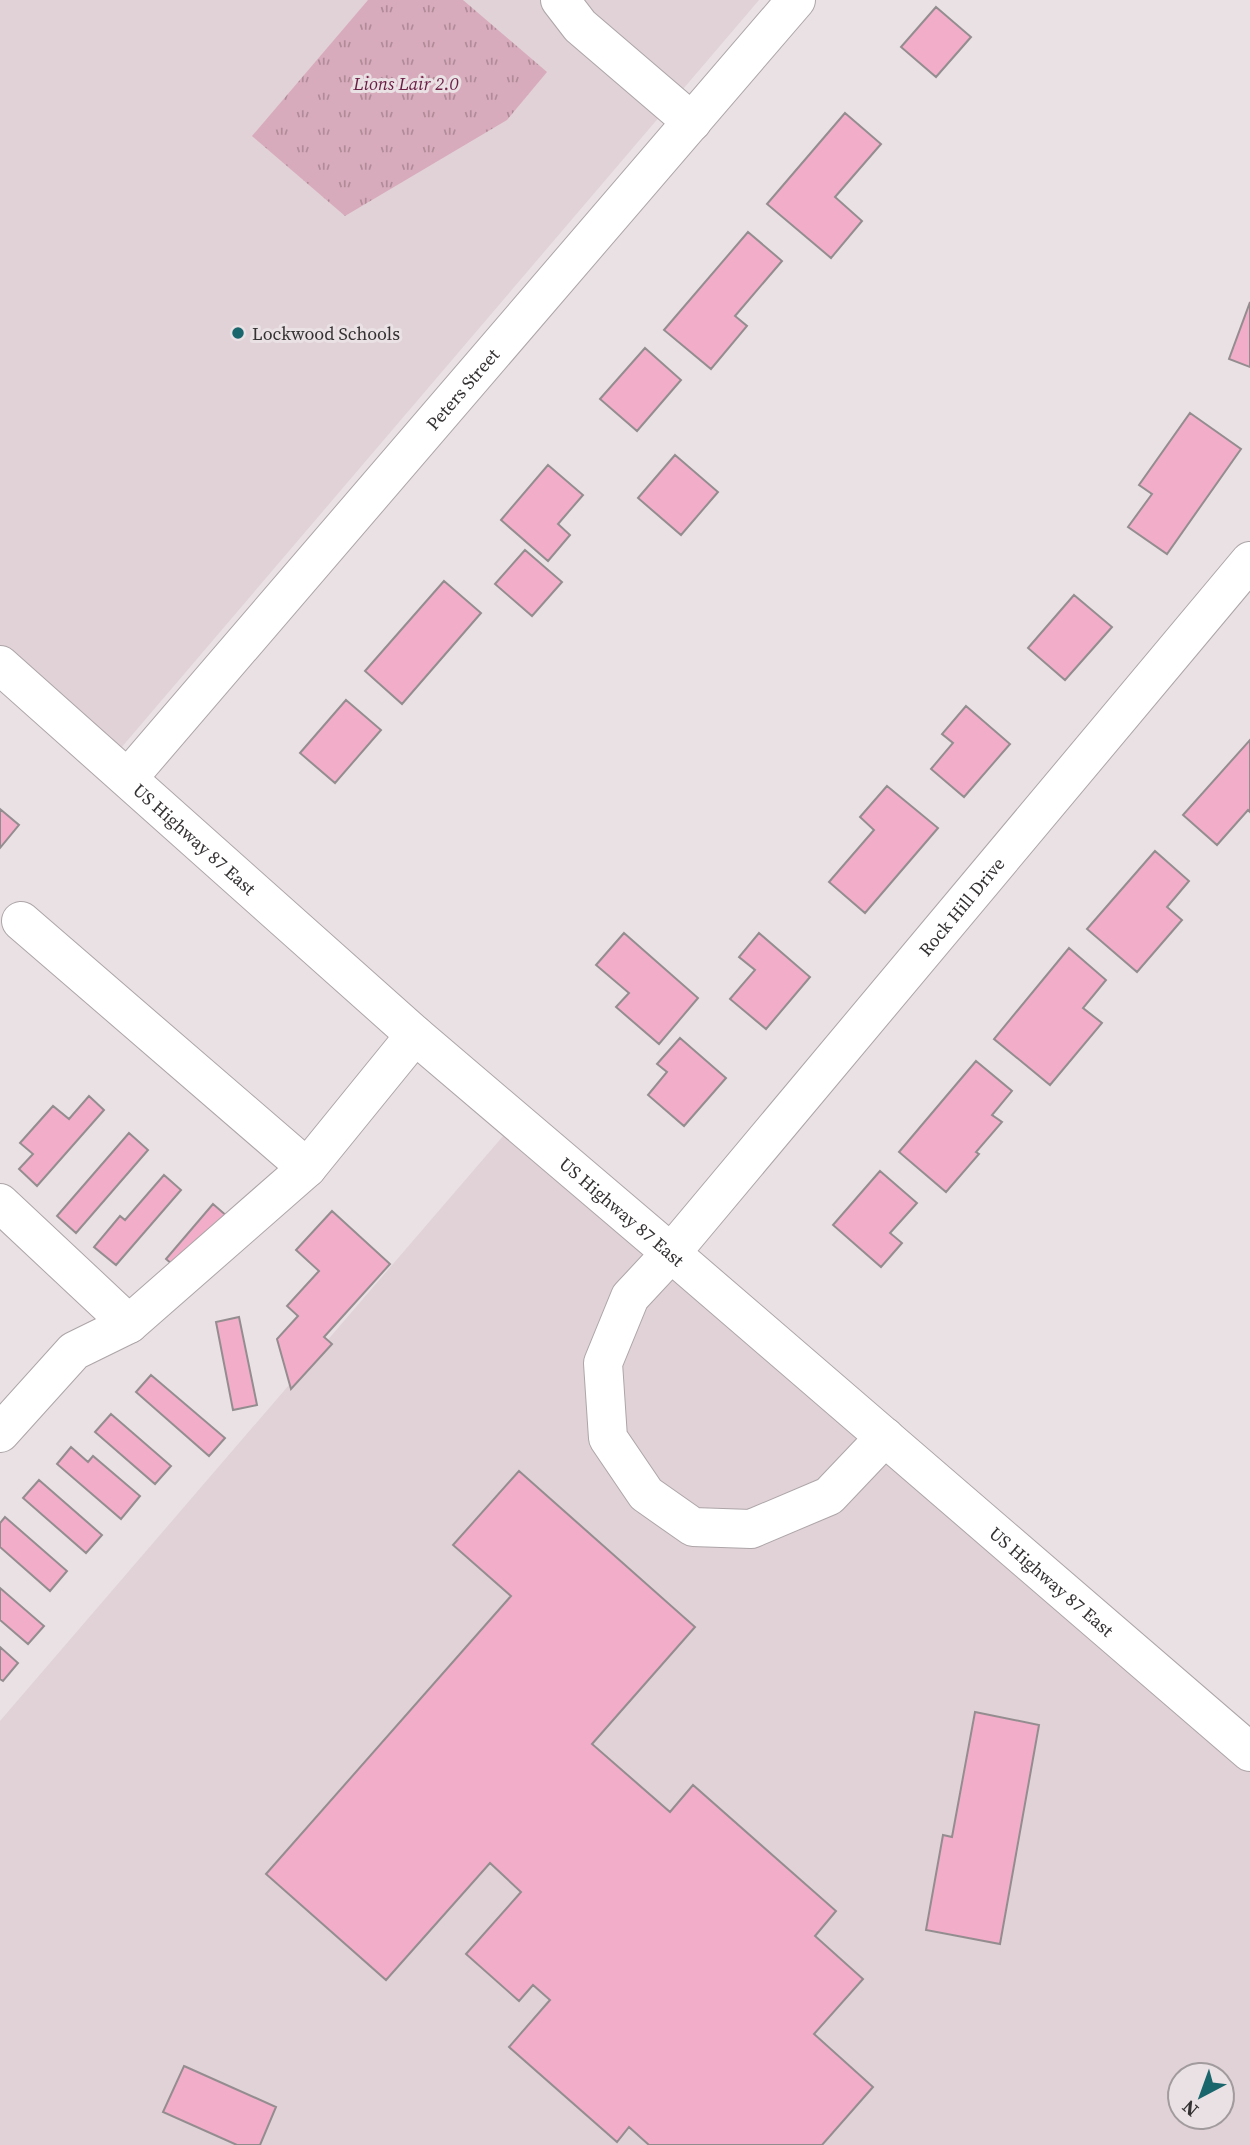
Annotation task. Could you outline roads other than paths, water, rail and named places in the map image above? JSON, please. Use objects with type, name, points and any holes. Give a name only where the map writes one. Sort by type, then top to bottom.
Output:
[{"type":"street","points":[[560,0],[580,26],[692,122]]},
{"type":"street","name":"Peters Street","points":[[128,778],[796,0]]},
{"type":"street","name":"Rock Hill Drive","points":[[885,1437],[829,1496],[751,1529],[692,1527],[646,1494],[608,1438],[603,1363],[629,1297],[671,1253],[1250,561]]},
{"type":"street","name":"US Highway 87 East","points":[[0,665],[415,1035],[1250,1752]]},
{"type":"street","points":[[21,921],[307,1168]]},
{"type":"street","points":[[0,1433],[74,1351],[129,1324],[307,1168],[415,1035]]},
{"type":"street","points":[[0,1203],[129,1324]]},
{"type":"place","name":"Lockwood Schools","points":[[238,333]]},
{"type":"park label","name":"Lions Lair 2.0","points":[[406,83]]}]
